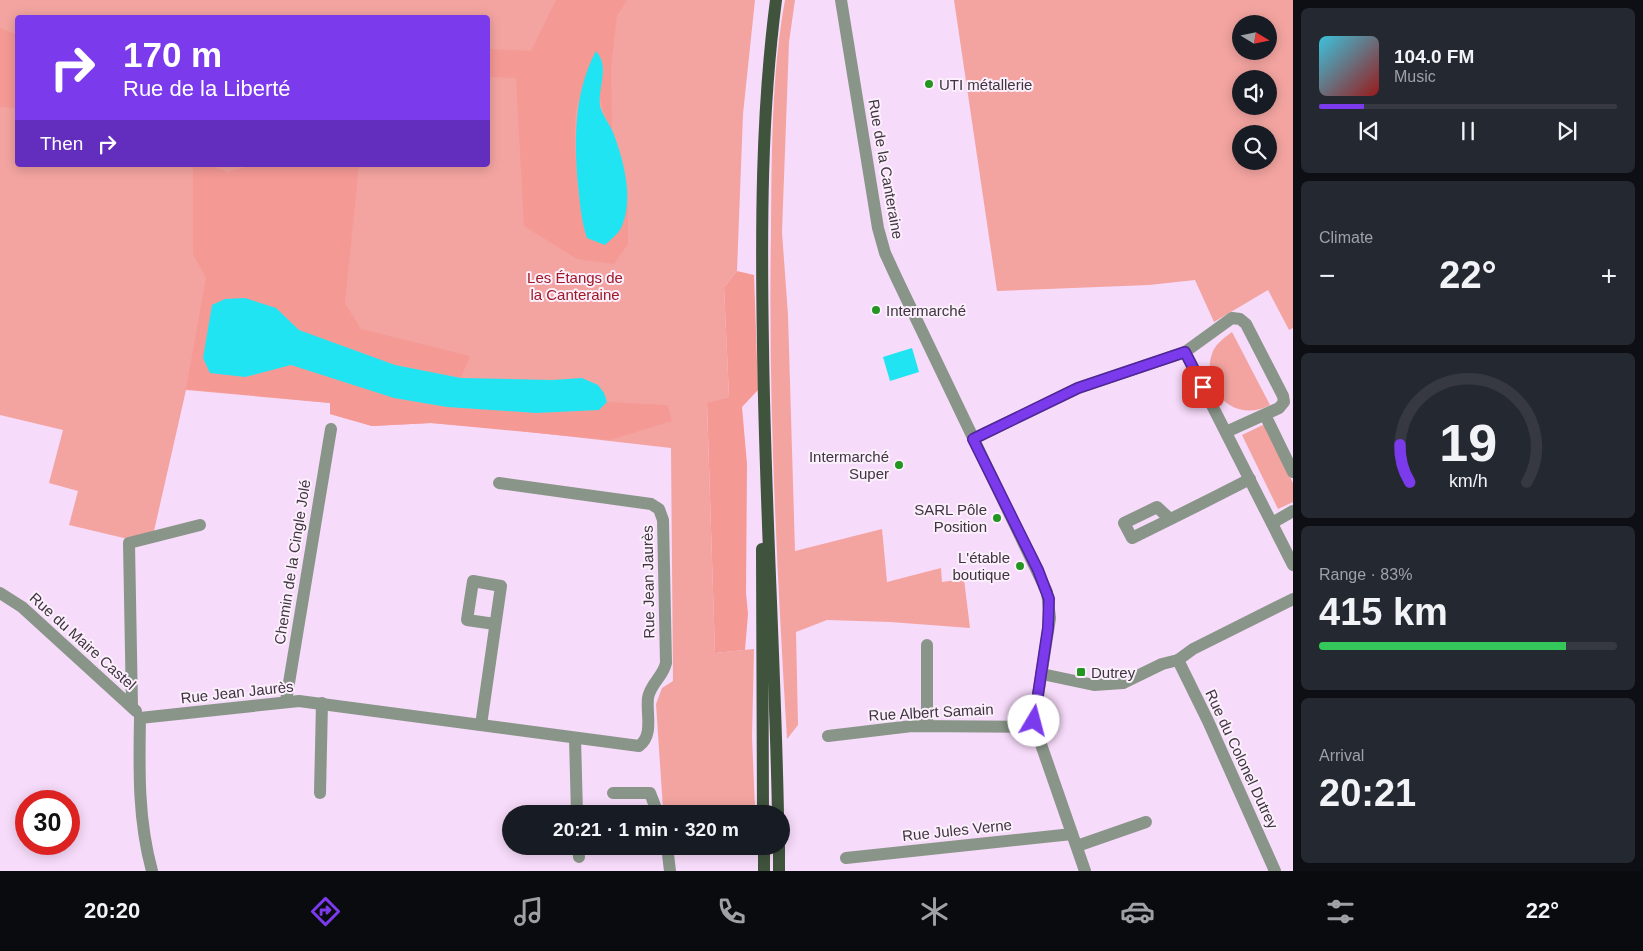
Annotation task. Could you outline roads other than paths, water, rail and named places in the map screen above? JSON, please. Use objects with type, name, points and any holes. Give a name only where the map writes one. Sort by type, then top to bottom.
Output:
[{"type":"main road","points":[[763,805],[761,626],[764,452],[762,188],[766,102],[776,0]]},
{"type":"main road","points":[[764,452],[774,668],[778,805]]},
{"type":"main road","points":[[764,855],[764,871]]},
{"type":"main road","points":[[779,855],[779,871]]},
{"type":"street","name":"Rue de la Canteraine","points":[[841,0],[881,241],[896,279],[1047,592],[1050,618],[1035,727]]},
{"type":"street","points":[[973,439],[1078,388],[1185,352],[1232,318],[1244,320],[1284,399],[1279,408],[1226,432]]},
{"type":"street","points":[[1185,352],[1293,565]]},
{"type":"street","points":[[1265,415],[1293,472]]},
{"type":"street","name":"Chemin de la Cingle Jolé","points":[[286,701],[330,429]]},
{"type":"street","points":[[1170,519],[1250,478]]},
{"type":"street","name":"Rue Jean Jaurès","points":[[136,713],[165,717],[286,701],[322,703],[635,747],[642,743],[646,736],[648,696],[663,672],[666,663],[662,513],[657,506],[651,504],[499,483]]},
{"type":"street","points":[[1272,522],[1293,511]]},
{"type":"street","points":[[152,871],[144,840],[140,811],[129,543],[200,525]]},
{"type":"street","name":"Rue du Maire Castel","points":[[0,593],[22,607],[136,713]]},
{"type":"street","points":[[1042,674],[1094,685],[1113,685],[1132,680],[1162,664],[1178,660],[1193,648],[1293,598]]},
{"type":"street","points":[[480,726],[495,624]]},
{"type":"street","points":[[927,645],[927,726]]},
{"type":"street","name":"Rue du Colonel Dutrey","points":[[1178,660],[1203,710],[1275,871]]},
{"type":"street","points":[[320,793],[322,703]]},
{"type":"street","name":"Rue Albert Samain","points":[[828,736],[927,726],[1035,727]]},
{"type":"street","points":[[1035,727],[1085,871]]},
{"type":"street","points":[[575,738],[577,805]]},
{"type":"street","points":[[613,793],[650,792],[655,805]]},
{"type":"street","name":"Rue Jules Verne","points":[[846,858],[1075,840],[1146,822]]},
{"type":"street","points":[[668,855],[670,871]]},
{"type":"water","points":[[596,51],[600,57],[603,70],[600,106],[612,130],[620,153],[627,192],[625,217],[621,228],[605,245],[587,238],[583,225],[576,150],[577,116],[583,83]]},
{"type":"water","points":[[245,298],[276,308],[299,330],[395,365],[461,378],[552,380],[582,378],[598,385],[604,393],[607,402],[599,410],[536,413],[447,407],[394,398],[291,365],[245,377],[210,373],[203,358],[212,305],[225,299]]},
{"type":"water","points":[[912,348],[919,372],[890,381],[883,357]]},
{"type":"place","name":"UTI métallerie","points":[[929,84]]},
{"type":"place","name":"Intermarché","points":[[876,310]]},
{"type":"place","name":"Intermarché Super","points":[[899,465]]},
{"type":"place","name":"SARL Pôle Position","points":[[997,518]]},
{"type":"place","name":"L'étable boutique","points":[[1020,566]]},
{"type":"place","name":"Dutrey","points":[[1081,672]]},
{"type":"park label","name":"Les Étangs de la Canteraine","points":[[575,286]]}]
